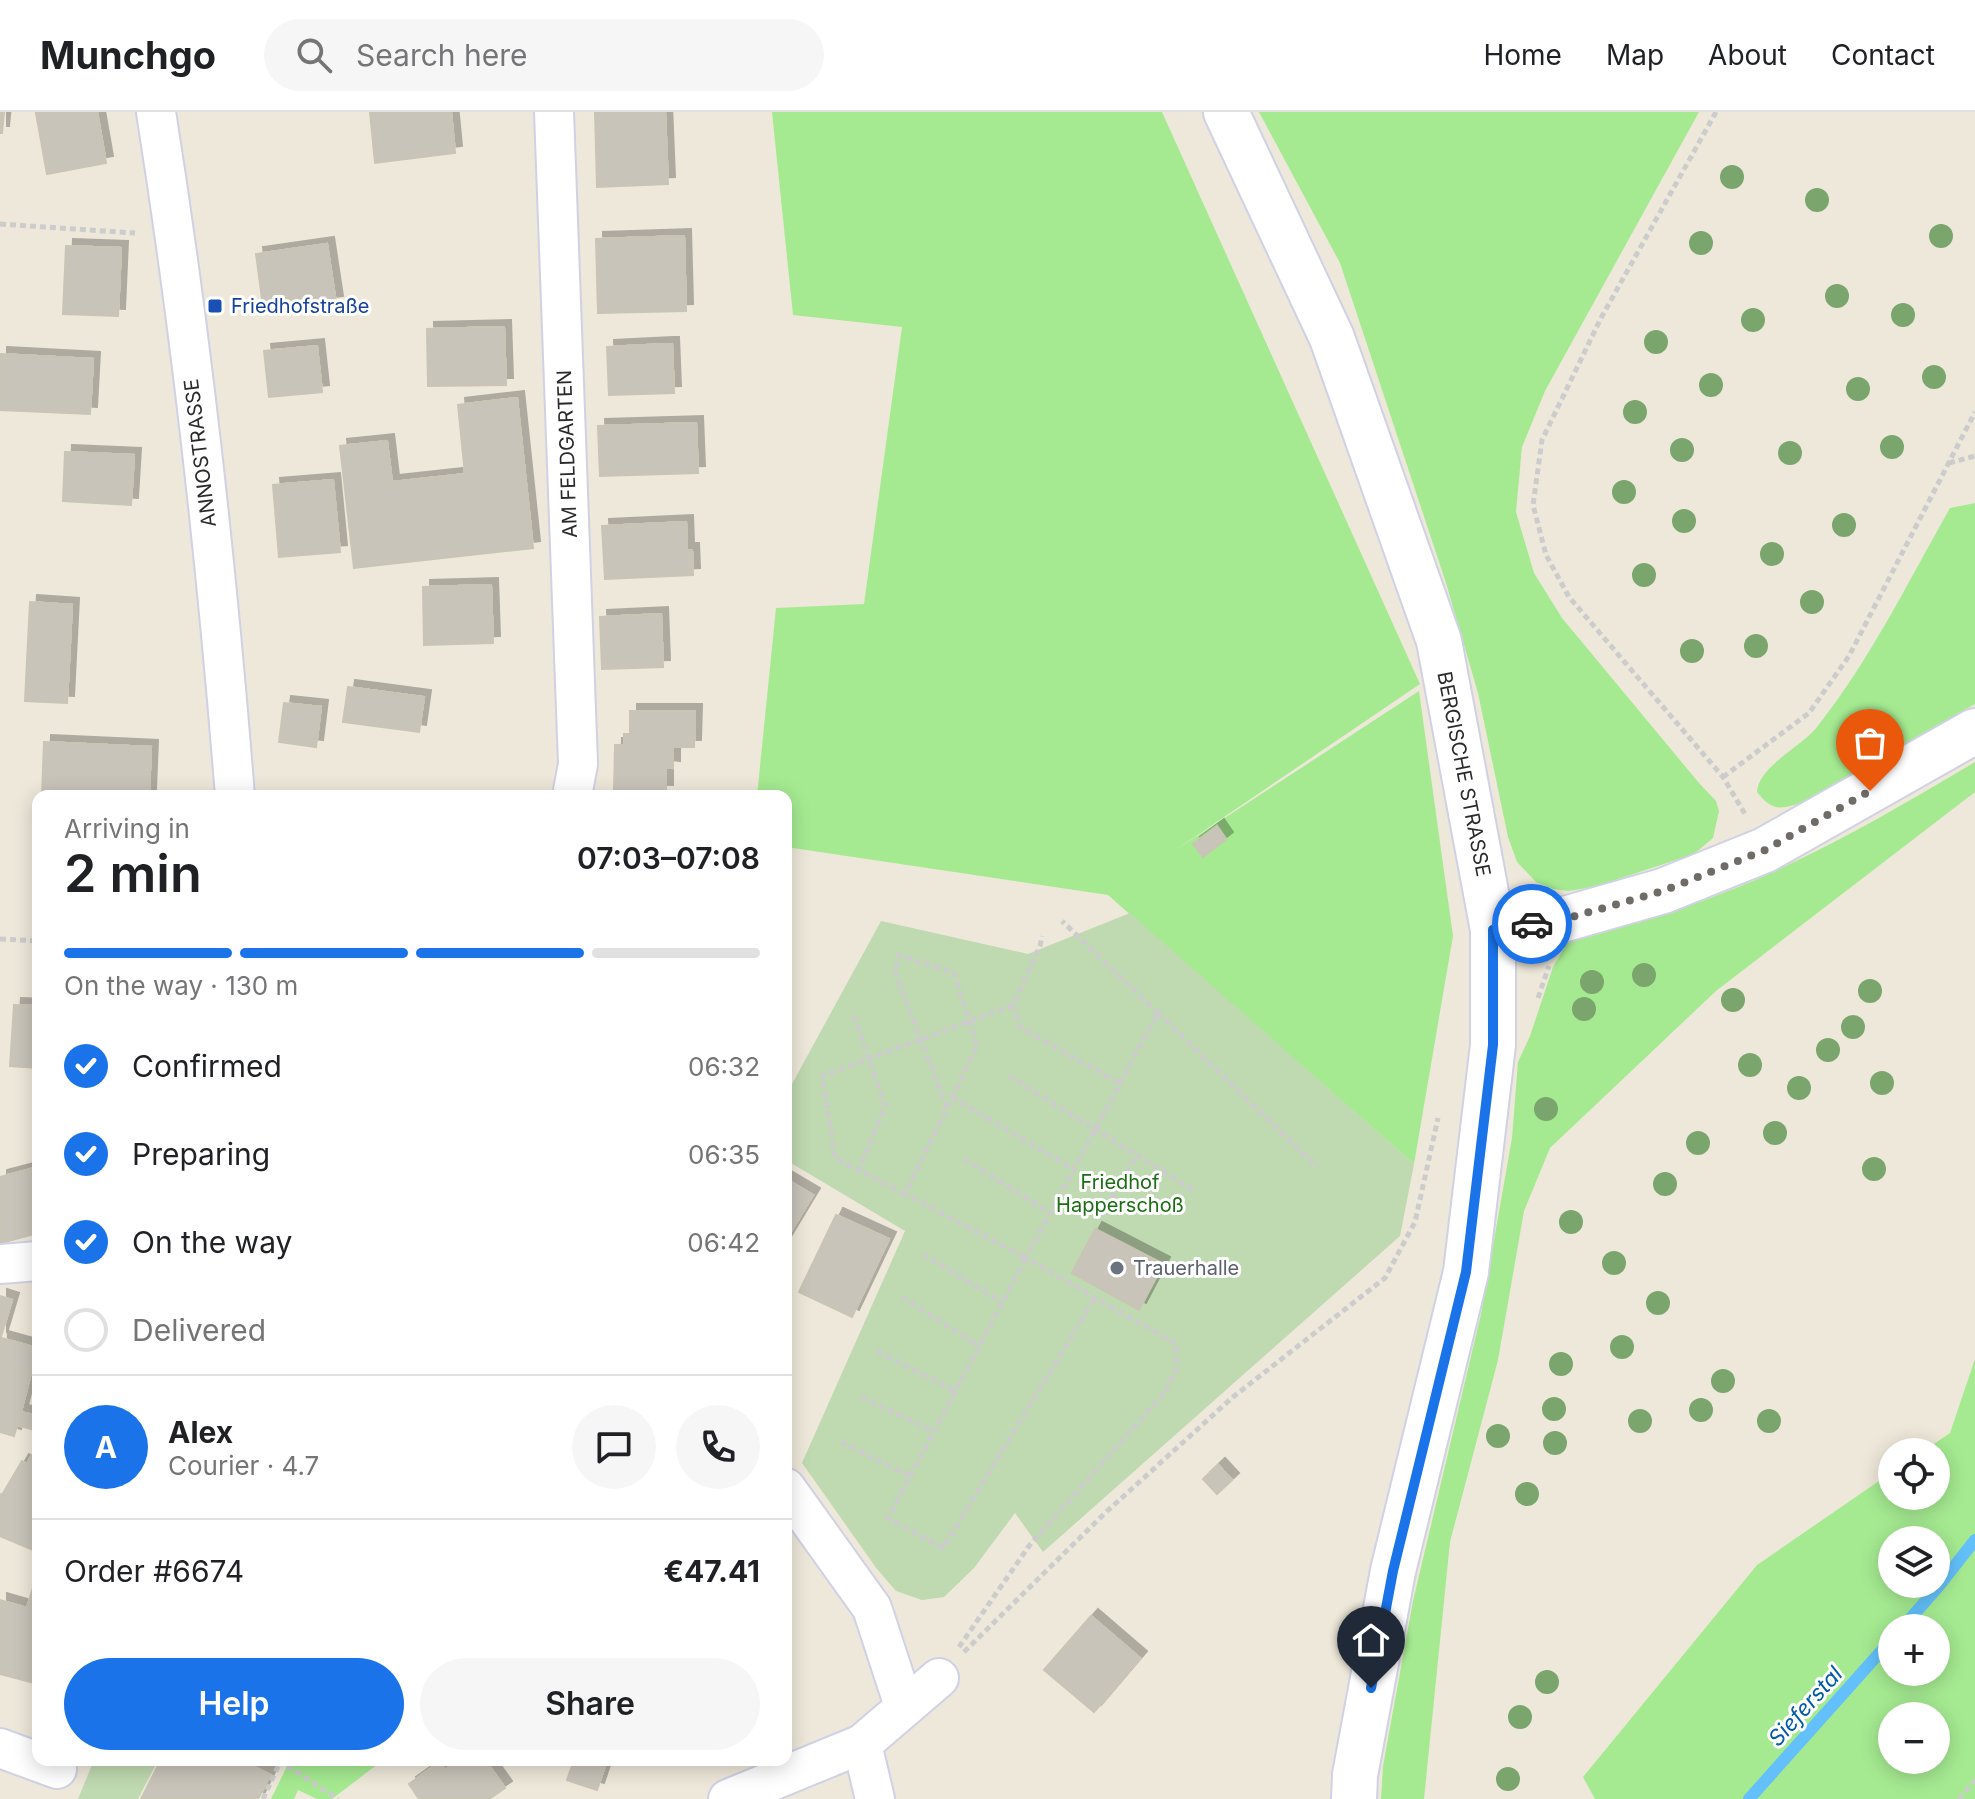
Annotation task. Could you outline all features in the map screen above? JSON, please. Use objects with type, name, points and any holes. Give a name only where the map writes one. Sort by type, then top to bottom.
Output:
[{"type":"main road","name":"BERGISCHE STRASSE","points":[[1226,112],[1332,338],[1439,641],[1493,930],[1493,1045],[1466,1272],[1393,1571],[1355,1775],[1354,1799]]},
{"type":"main road","points":[[1493,930],[1565,919],[1663,891],[1765,850],[1975,731]]},
{"type":"street","name":"ANNOSTRASSE","points":[[156,112],[176,236],[226,674],[235,790]]},
{"type":"street","name":"AM FELDGARTEN","points":[[554,112],[578,764],[573,790]]},
{"type":"street","points":[[0,1264],[32,1261]]},
{"type":"street","points":[[792,1496],[872,1608],[904,1706]]},
{"type":"street","points":[[728,1799],[862,1744],[939,1678]]},
{"type":"street","points":[[862,1744],[875,1799]]},
{"type":"street","points":[[0,1748],[32,1765]]},
{"type":"street","points":[[34,1766],[53,1776]]},
{"type":"path","points":[[1716,112],[1601,318],[1542,440],[1533,505],[1546,555],[1569,597],[1723,777],[1765,850]]},
{"type":"path","points":[[0,224],[176,236]]},
{"type":"path","points":[[1723,777],[1809,713],[1849,656],[1975,412]]},
{"type":"path","points":[[1948,463],[1975,456]]},
{"type":"path","points":[[1493,1045],[1522,1042],[1565,919]]},
{"type":"path","points":[[1062,921],[1318,1168]]},
{"type":"path","points":[[1042,936],[1013,1005],[1021,1028],[1119,1083]]},
{"type":"path","points":[[0,939],[32,941]]},
{"type":"path","points":[[905,1194],[947,1108],[952,1097],[977,1046],[954,973],[899,955],[895,972],[947,1108]]},
{"type":"path","points":[[963,1641],[1029,1546],[1165,1392],[1177,1368],[1176,1344],[1026,1258],[835,1158],[822,1076],[1013,1005]]},
{"type":"path","points":[[1095,1298],[943,1548],[888,1518],[1158,1013]]},
{"type":"path","points":[[854,1016],[885,1106],[859,1170]]},
{"type":"path","points":[[1009,1076],[1196,1192]]},
{"type":"path","points":[[952,1097],[1073,1169]]},
{"type":"path","points":[[939,1678],[1104,1514],[1233,1397],[1385,1278],[1415,1222],[1440,1108]]},
{"type":"path","points":[[1101,1216],[1137,1155]]},
{"type":"path","points":[[964,1159],[1050,1213]]},
{"type":"path","points":[[923,1254],[1002,1302]]},
{"type":"path","points":[[902,1297],[979,1346]]},
{"type":"path","points":[[877,1351],[955,1391]]},
{"type":"path","points":[[861,1397],[933,1431]]},
{"type":"path","points":[[841,1442],[910,1476]]},
{"type":"path","points":[[263,1799],[277,1766]]},
{"type":"path","points":[[289,1766],[338,1799]]},
{"type":"path","points":[[1959,1799],[1975,1780]]},
{"type":"green space","points":[[772,112],[1162,112],[1420,684],[1174,851],[1419,691],[1453,936],[1414,1164],[1108,895],[792,848],[792,790],[758,790],[776,608],[864,604],[902,327],[793,315]]},
{"type":"green space","points":[[1259,112],[1699,112],[1545,391],[1522,447],[1516,512],[1534,573],[1562,618],[1716,801],[1719,811],[1713,838],[1694,854],[1594,887],[1568,891],[1536,882],[1517,862],[1508,837],[1478,693],[1446,583],[1340,263]]},
{"type":"green space","points":[[1975,503],[1975,704],[1806,801],[1785,807],[1768,803],[1757,792],[1765,774],[1810,735],[1836,701],[1888,620],[1950,508]]},
{"type":"green space","points":[[1975,762],[1975,792],[1716,991],[1550,1148],[1524,1211],[1498,1360],[1450,1542],[1424,1799],[1381,1799],[1383,1766],[1413,1601],[1481,1314],[1512,1138],[1518,1062],[1553,967],[1567,943],[1673,911],[1767,875],[1858,830]]},
{"type":"green space","name":"Friedhof Happerschoß","points":[[1130,913],[1414,1164],[1400,1236],[1043,1552],[1015,1513],[974,1568],[944,1597],[922,1600],[896,1591],[802,1463],[905,1231],[792,1164],[792,1084],[881,921],[1028,954]]},
{"type":"green space","points":[[1975,1359],[1975,1799],[1595,1799],[1583,1777],[1757,1565],[1878,1482],[1878,1510],[1950,1510],[1950,1438],[1943,1438],[1950,1433]]},
{"type":"green space","points":[[92,1766],[155,1766],[138,1799],[78,1799]]},
{"type":"green space","points":[[287,1766],[375,1766],[332,1799],[317,1799],[298,1790],[294,1799],[271,1799]]},
{"type":"building","points":[[0,112],[4,112],[2,133],[0,133]]},
{"type":"building","points":[[97,112],[106,163],[47,174],[36,113]]},
{"type":"building","points":[[370,112],[451,112],[455,153],[375,163]]},
{"type":"building","points":[[595,112],[665,112],[668,184],[597,187]]},
{"type":"building","points":[[684,236],[686,311],[598,313],[596,239]]},
{"type":"building","points":[[327,244],[336,303],[264,313],[256,254]]},
{"type":"building","points":[[66,246],[121,248],[118,316],[63,314]]},
{"type":"building","points":[[504,327],[506,385],[428,386],[427,329]]},
{"type":"building","points":[[672,344],[674,393],[609,395],[607,347]]},
{"type":"building","points":[[317,346],[322,392],[269,397],[264,351]]},
{"type":"building","points":[[0,354],[93,359],[90,414],[0,410]]},
{"type":"building","points":[[517,398],[533,548],[354,568],[340,446],[387,441],[392,482],[465,474],[458,405]]},
{"type":"building","points":[[696,423],[698,473],[600,476],[598,426]]},
{"type":"building","points":[[65,452],[134,455],[131,505],[63,501]]},
{"type":"building","points":[[333,480],[340,552],[279,557],[273,485]]},
{"type":"building","points":[[686,522],[687,550],[692,550],[693,575],[605,579],[602,526]]},
{"type":"building","points":[[491,585],[493,643],[424,645],[423,587]]},
{"type":"building","points":[[30,602],[72,605],[67,703],[25,701]]},
{"type":"building","points":[[661,614],[663,667],[602,669],[600,617]]},
{"type":"building","points":[[348,687],[424,697],[419,732],[343,722]]},
{"type":"building","points":[[284,703],[321,707],[316,747],[279,742]]},
{"type":"building","points":[[630,711],[695,711],[694,747],[673,747],[673,768],[666,767],[666,790],[614,790],[615,745],[624,745],[624,734],[630,734]]},
{"type":"building","points":[[44,742],[151,747],[149,790],[42,790]]},
{"type":"building","points":[[1217,826],[1226,839],[1203,857],[1193,844]]},
{"type":"building","points":[[14,1005],[32,1006],[32,1068],[10,1066]]},
{"type":"building","points":[[32,1169],[32,1235],[1,1243],[0,1177]]},
{"type":"building","points":[[792,1183],[813,1195],[792,1230]]},
{"type":"building","points":[[836,1215],[889,1239],[852,1317],[799,1292]]},
{"type":"building","name":"Trauerhalle","points":[[1095,1229],[1163,1264],[1139,1310],[1072,1273]]},
{"type":"building","points":[[0,1296],[12,1300],[0,1340]]},
{"type":"building","points":[[1,1338],[32,1347],[31,1373],[0,1364]]},
{"type":"building","points":[[0,1364],[31,1373],[21,1412],[0,1406]]},
{"type":"building","points":[[0,1406],[21,1412],[14,1436],[0,1432]]},
{"type":"building","points":[[21,1412],[32,1415],[32,1429],[17,1425]]},
{"type":"building","points":[[22,1461],[32,1467],[32,1549],[0,1536],[2,1495]]},
{"type":"building","points":[[1218,1465],[1232,1480],[1217,1494],[1203,1479]]},
{"type":"building","points":[[32,1591],[32,1682],[0,1674],[0,1600],[27,1608]]},
{"type":"building","points":[[1091,1616],[1140,1658],[1094,1712],[1044,1670]]},
{"type":"building","points":[[158,1766],[253,1766],[270,1775],[258,1799],[141,1799]]},
{"type":"building","points":[[434,1766],[442,1766],[445,1770],[451,1766],[489,1766],[505,1788],[489,1799],[419,1799],[409,1784]]},
{"type":"building","points":[[572,1766],[605,1766],[597,1790],[567,1780]]},
{"type":"waterway","name":"Sieferstal","points":[[1914,1614],[1975,1540]]},
{"type":"waterway","name":"Sieferstal","points":[[1749,1799],[1878,1655]]},
{"type":"way so far","points":[[1532,924],[1565,919],[1663,891],[1765,850],[1870,791]]},
{"type":"place","name":"Friedhofstraße","points":[[215,306]]},
{"type":"place","name":"Trauerhalle","points":[[1117,1268]]},
{"type":"route","points":[[1371,1688],[1393,1571],[1466,1272],[1493,1045],[1493,930],[1532,924]]}]
